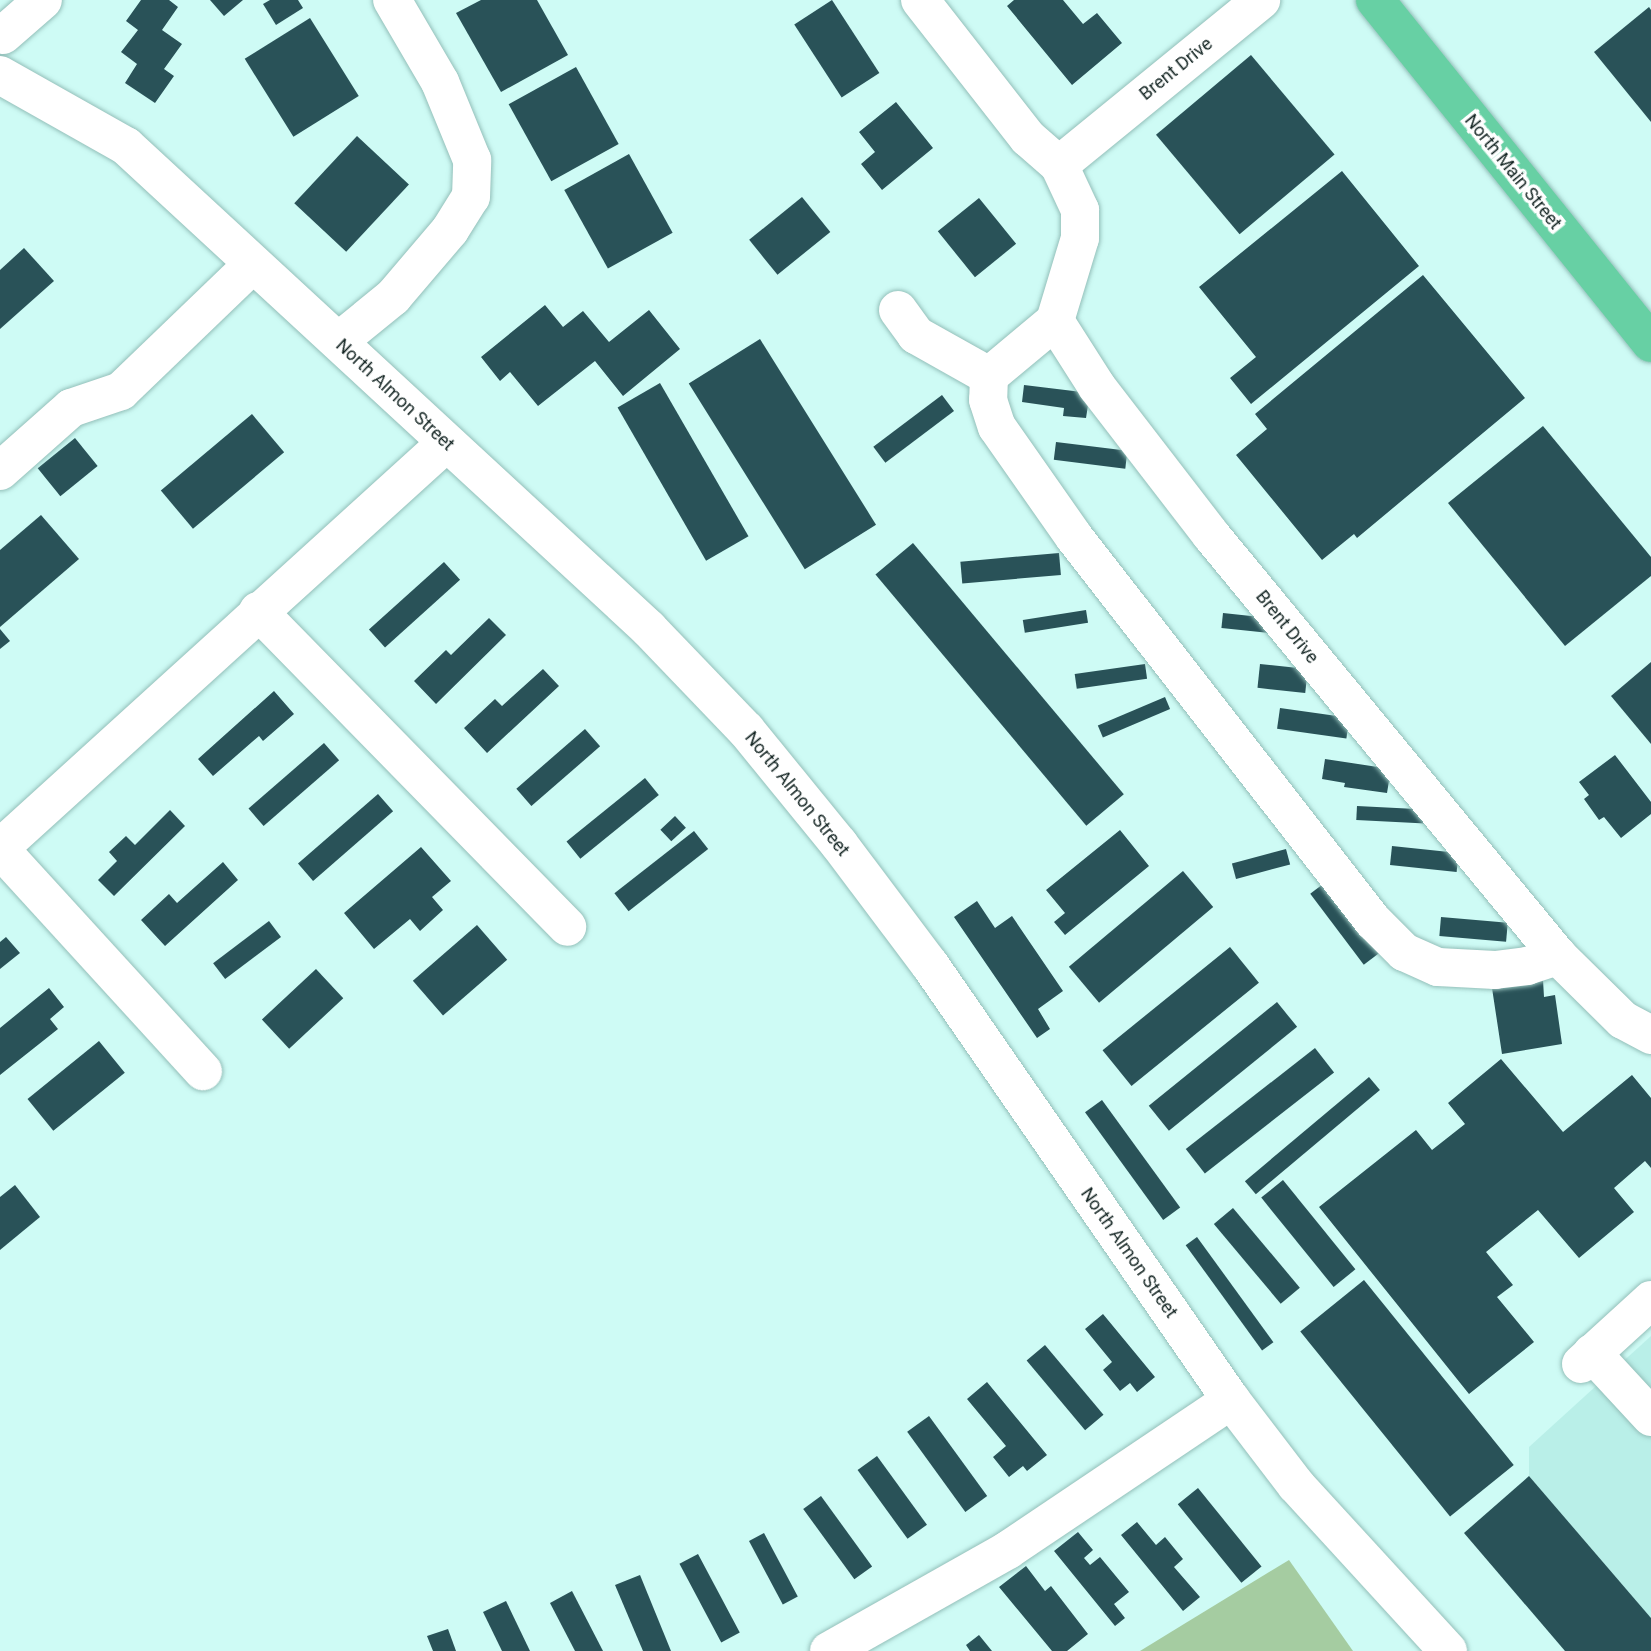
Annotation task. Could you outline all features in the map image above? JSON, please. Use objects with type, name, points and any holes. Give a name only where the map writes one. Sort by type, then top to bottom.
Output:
[{"type":"highway","name":"North Main Street","points":[[1375,0],[1651,343]]},
{"type":"street","points":[[5,78],[2,33],[43,0]]},
{"type":"street","points":[[338,341],[393,297],[450,230],[471,197],[472,160],[440,82],[393,0]]},
{"type":"street","points":[[920,0],[1028,138],[1059,166],[1080,210],[1080,238],[1055,321],[989,376],[988,400],[997,427],[1074,537],[1373,921],[1404,952],[1437,967],[1495,970],[1527,966],[1558,956]]},
{"type":"street","name":"Brent Drive","points":[[1059,166],[1261,0]]},
{"type":"street","name":"North Almon Street","points":[[5,78],[125,146],[649,629],[763,751],[839,844],[930,965],[1231,1400],[1296,1485],[1448,1651]]},
{"type":"street","points":[[0,471],[71,408],[121,391],[252,265]]},
{"type":"street","points":[[898,310],[916,335],[989,376]]},
{"type":"street","name":"Brent Drive","points":[[1055,321],[1097,387],[1211,535],[1558,956],[1623,1020],[1651,1035]]},
{"type":"street","points":[[203,1071],[0,849],[258,611],[446,443]]},
{"type":"street","points":[[258,611],[566,927]]},
{"type":"street","points":[[1651,1300],[1587,1359],[1651,1417]]},
{"type":"street","points":[[829,1651],[1008,1550],[1231,1400]]},
{"type":"shaded area","points":[[1651,1336],[1651,1618],[1529,1476],[1529,1447]]},
{"type":"green space","points":[[1289,1560],[1353,1651],[1140,1651],[1184,1624]]},
{"type":"building","points":[[141,0],[169,0],[178,7],[162,30],[182,44],[164,69],[174,76],[155,103],[125,83],[137,64],[121,52],[138,30],[126,21]]},
{"type":"building","points":[[210,0],[243,0],[224,16]]},
{"type":"building","points":[[270,0],[298,0],[303,8],[276,25],[263,4]]},
{"type":"building","points":[[481,0],[537,0],[568,55],[501,92],[456,13]]},
{"type":"building","points":[[832,0],[879,73],[842,97],[794,25]]},
{"type":"building","points":[[1014,0],[1063,0],[1083,24],[1097,13],[1122,43],[1072,85],[1007,6]]},
{"type":"building","points":[[1649,7],[1651,10],[1651,122],[1594,52]]},
{"type":"building","points":[[310,18],[359,96],[293,137],[245,59]]},
{"type":"building","points":[[1251,55],[1335,155],[1240,234],[1156,135]]},
{"type":"building","points":[[576,67],[619,144],[551,181],[509,104]]},
{"type":"building","points":[[896,102],[933,148],[882,190],[861,164],[875,152],[859,132]]},
{"type":"building","points":[[357,136],[409,184],[346,252],[294,203]]},
{"type":"building","points":[[629,154],[673,233],[608,269],[564,190]]},
{"type":"building","points":[[1342,171],[1419,266],[1251,404],[1230,378],[1256,357],[1199,287]]},
{"type":"building","points":[[802,197],[830,232],[777,275],[749,240]]},
{"type":"building","points":[[979,198],[1016,244],[975,277],[938,231]]},
{"type":"building","points":[[24,248],[54,281],[0,329],[0,270]]},
{"type":"building","points":[[1423,275],[1525,398],[1357,538],[1354,534],[1322,560],[1236,455],[1267,429],[1255,414]]},
{"type":"building","points":[[545,305],[563,327],[583,311],[609,342],[649,310],[680,349],[623,396],[595,361],[538,406],[510,372],[500,381],[481,357]]},
{"type":"building","points":[[760,339],[876,525],[805,569],[689,384]]},
{"type":"building","points":[[660,383],[748,536],[706,561],[618,408]]},
{"type":"building","points":[[1024,385],[1090,393],[1086,418],[1063,416],[1064,408],[1022,402]]},
{"type":"building","points":[[942,395],[954,411],[885,463],[873,447]]},
{"type":"building","points":[[252,414],[284,452],[193,529],[161,490]]},
{"type":"building","points":[[1543,426],[1651,557],[1651,576],[1565,646],[1448,503]]},
{"type":"building","points":[[75,438],[98,466],[60,496],[38,468]]},
{"type":"building","points":[[1056,442],[1127,451],[1125,469],[1054,460]]},
{"type":"building","points":[[41,515],[79,559],[0,627],[0,550]]},
{"type":"building","points":[[913,543],[1124,794],[1086,826],[875,574]]},
{"type":"building","points":[[1059,553],[1061,575],[962,584],[960,562]]},
{"type":"building","points":[[444,562],[460,580],[385,647],[369,630]]},
{"type":"building","points":[[1086,610],[1088,623],[1025,633],[1023,620]]},
{"type":"building","points":[[1223,613],[1274,618],[1272,633],[1221,628]]},
{"type":"building","points":[[489,618],[506,635],[436,704],[414,681],[446,650],[451,655]]},
{"type":"building","points":[[0,629],[10,641],[0,649]]},
{"type":"building","points":[[1651,662],[1651,744],[1611,696]]},
{"type":"building","points":[[1145,664],[1147,679],[1077,689],[1075,674]]},
{"type":"building","points":[[1260,664],[1308,669],[1305,693],[1257,688]]},
{"type":"building","points":[[543,669],[559,686],[487,753],[464,728],[495,699],[502,706]]},
{"type":"building","points":[[274,691],[294,714],[263,741],[259,736],[213,776],[198,759]]},
{"type":"building","points":[[1165,697],[1170,709],[1103,737],[1098,726]]},
{"type":"building","points":[[1280,708],[1349,718],[1346,739],[1277,729]]},
{"type":"building","points":[[585,729],[600,746],[531,806],[516,789]]},
{"type":"building","points":[[324,743],[339,760],[264,826],[249,809]]},
{"type":"building","points":[[1615,755],[1651,802],[1651,814],[1621,838],[1604,817],[1599,820],[1584,799],[1589,795],[1579,782]]},
{"type":"building","points":[[1325,759],[1391,769],[1387,793],[1344,787],[1345,783],[1322,779]]},
{"type":"building","points":[[645,778],[659,795],[580,859],[567,842]]},
{"type":"building","points":[[378,794],[393,811],[313,881],[298,864]]},
{"type":"building","points":[[1357,806],[1431,810],[1430,824],[1356,820]]},
{"type":"building","points":[[170,810],[185,826],[114,896],[98,880],[117,861],[109,852],[126,836],[135,845]]},
{"type":"building","points":[[675,816],[686,828],[671,841],[660,830]]},
{"type":"building","points":[[1120,830],[1149,866],[1065,935],[1054,922],[1065,913],[1046,890]]},
{"type":"building","points":[[694,831],[708,849],[629,911],[614,893]]},
{"type":"building","points":[[1392,846],[1459,853],[1457,872],[1390,865]]},
{"type":"building","points":[[421,847],[451,881],[432,897],[443,910],[420,931],[410,919],[374,949],[344,913]]},
{"type":"building","points":[[1286,849],[1290,864],[1236,879],[1232,863]]},
{"type":"building","points":[[223,862],[238,880],[165,946],[141,920],[169,894],[177,903]]},
{"type":"building","points":[[1183,871],[1213,907],[1099,1003],[1069,967]]},
{"type":"building","points":[[1327,881],[1381,952],[1364,965],[1310,894]]},
{"type":"building","points":[[977,901],[995,928],[1012,916],[1063,991],[1038,1009],[1050,1029],[1037,1038],[954,917]]},
{"type":"building","points":[[1441,917],[1508,923],[1506,942],[1439,936]]},
{"type":"building","points":[[269,921],[281,937],[225,979],[213,963]]},
{"type":"building","points":[[477,925],[507,960],[443,1015],[413,981]]},
{"type":"building","points":[[6,937],[20,953],[0,969],[0,942]]},
{"type":"building","points":[[1230,947],[1259,983],[1131,1086],[1103,1050]]},
{"type":"building","points":[[316,969],[343,998],[289,1049],[262,1019]]},
{"type":"building","points":[[1543,980],[1544,997],[1555,995],[1562,1044],[1502,1054],[1492,988]]},
{"type":"building","points":[[49,988],[64,1007],[50,1019],[58,1029],[0,1075],[0,1028]]},
{"type":"building","points":[[1277,1002],[1297,1027],[1169,1131],[1149,1106]]},
{"type":"building","points":[[99,1041],[125,1073],[53,1131],[28,1099]]},
{"type":"building","points":[[1315,1048],[1334,1072],[1205,1173],[1186,1149]]},
{"type":"building","points":[[1501,1059],[1563,1132],[1632,1075],[1651,1098],[1651,1168],[1645,1161],[1614,1188],[1634,1212],[1579,1258],[1538,1210],[1486,1252],[1513,1285],[1497,1297],[1534,1342],[1469,1394],[1319,1207],[1416,1130],[1432,1150],[1465,1124],[1448,1103]]},
{"type":"building","points":[[1369,1077],[1380,1090],[1256,1194],[1245,1181]]},
{"type":"building","points":[[1102,1100],[1180,1208],[1163,1220],[1085,1112]]},
{"type":"building","points":[[1283,1180],[1355,1269],[1334,1287],[1261,1198]]},
{"type":"building","points":[[15,1185],[40,1217],[0,1250],[0,1197]]},
{"type":"building","points":[[1233,1208],[1300,1288],[1281,1304],[1214,1224]]},
{"type":"building","points":[[1197,1237],[1273,1342],[1262,1350],[1186,1245]]},
{"type":"building","points":[[1364,1280],[1514,1465],[1450,1517],[1300,1332]]},
{"type":"building","points":[[1103,1314],[1155,1377],[1137,1392],[1130,1383],[1120,1391],[1103,1370],[1112,1362],[1085,1329]]},
{"type":"building","points":[[1045,1345],[1103,1415],[1085,1430],[1027,1360]]},
{"type":"building","points":[[987,1382],[1047,1455],[1027,1471],[1023,1466],[1009,1477],[993,1457],[1006,1446],[967,1399]]},
{"type":"building","points":[[929,1416],[987,1496],[965,1512],[907,1432]]},
{"type":"building","points":[[877,1456],[927,1525],[908,1539],[858,1470]]},
{"type":"building","points":[[1529,1476],[1651,1618],[1651,1651],[1565,1651],[1464,1533]]},
{"type":"building","points":[[1198,1488],[1262,1566],[1241,1583],[1178,1504]]},
{"type":"building","points":[[821,1496],[872,1566],[854,1579],[803,1509]]},
{"type":"building","points":[[1137,1522],[1156,1545],[1165,1537],[1183,1559],[1174,1567],[1200,1597],[1183,1611],[1121,1535]]},
{"type":"building","points":[[1078,1532],[1093,1550],[1084,1558],[1090,1565],[1100,1557],[1129,1592],[1114,1604],[1125,1618],[1115,1626],[1054,1551]]},
{"type":"building","points":[[764,1533],[798,1597],[783,1605],[749,1541]]},
{"type":"building","points":[[698,1554],[740,1633],[721,1642],[679,1564]]},
{"type":"building","points":[[1026,1566],[1045,1591],[1051,1586],[1088,1634],[1067,1651],[1052,1651],[999,1587]]},
{"type":"building","points":[[640,1575],[671,1651],[643,1651],[615,1585]]},
{"type":"building","points":[[572,1591],[603,1651],[575,1651],[550,1603]]},
{"type":"building","points":[[506,1601],[530,1651],[502,1651],[483,1612]]},
{"type":"building","points":[[448,1629],[456,1651],[433,1651],[427,1636]]},
{"type":"building","points":[[979,1635],[992,1651],[970,1651],[966,1645]]}]
